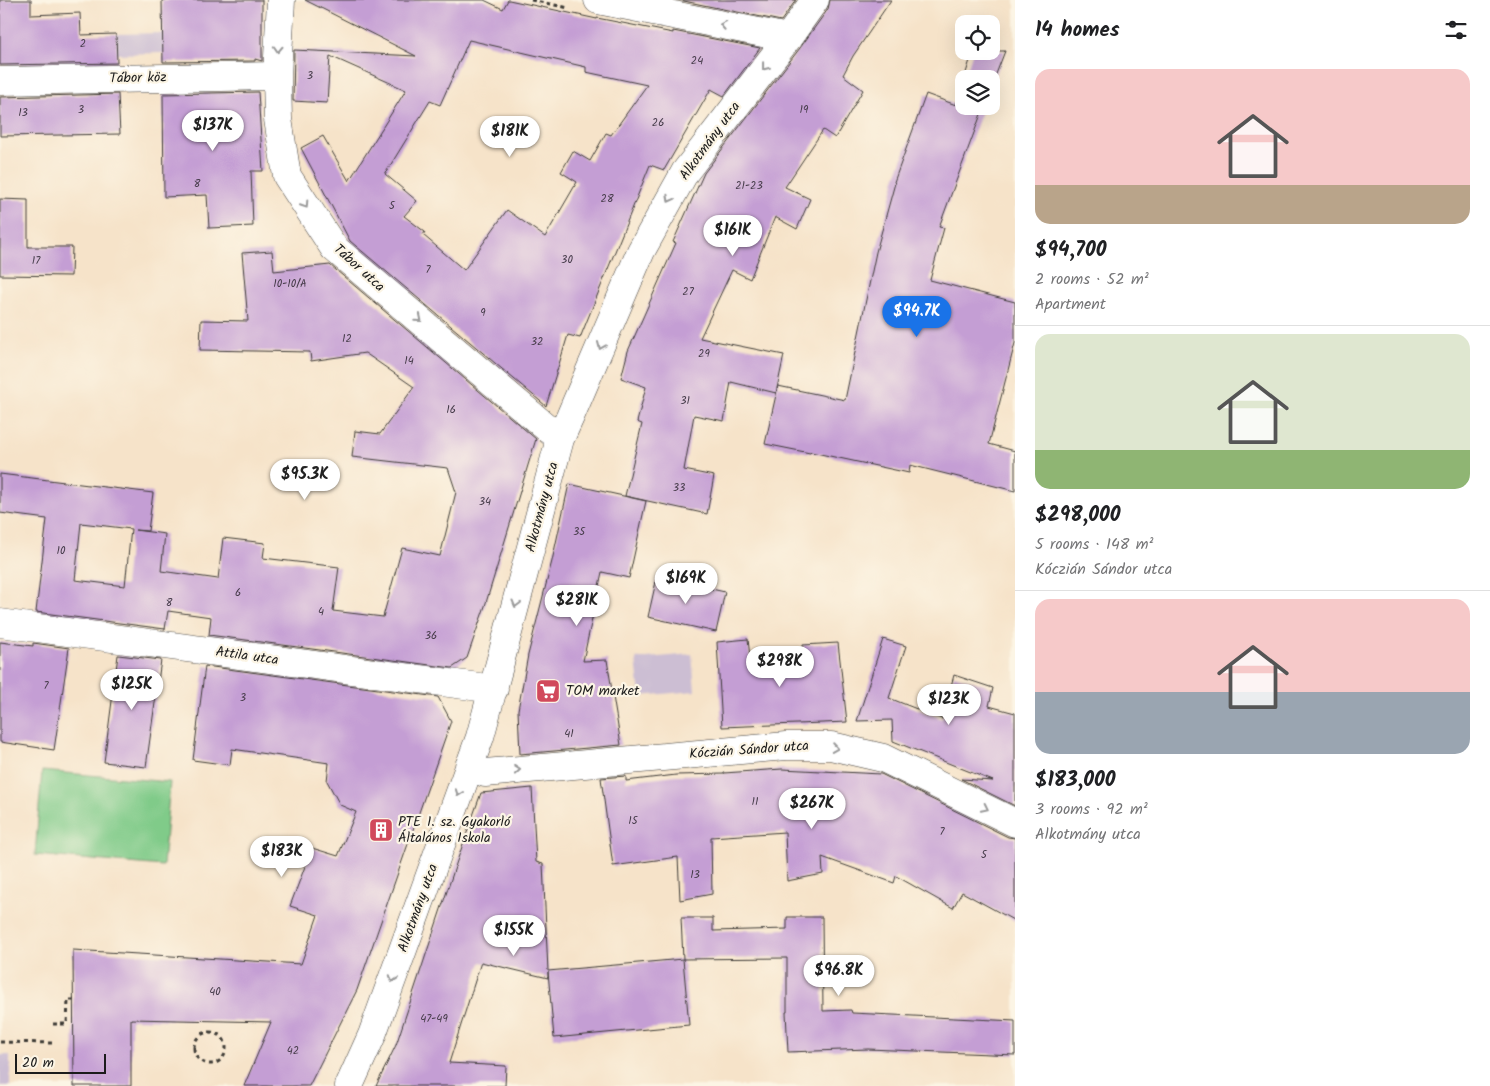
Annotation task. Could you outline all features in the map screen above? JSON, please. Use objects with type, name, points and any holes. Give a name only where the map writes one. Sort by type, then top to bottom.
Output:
[{"type":"street","name":"Tábor utca","points":[[281,0],[277,76],[278,118],[287,176],[334,248],[560,439]]},
{"type":"street","points":[[598,0],[788,38]]},
{"type":"street","name":"Alkotmány utca","points":[[349,1086],[372,1035],[469,766],[494,689],[560,439],[642,251],[685,172],[815,0]]},
{"type":"street","name":"Tábor köz","points":[[0,81],[277,76]]},
{"type":"street","name":"Attila utca","points":[[0,623],[494,689]]},
{"type":"street","name":"Kóczián Sándor utca","points":[[469,766],[485,772],[786,746],[831,746],[883,758],[1015,823]]},
{"type":"path","points":[[53,1024],[67,1024],[68,1000],[74,1000]]},
{"type":"path","points":[[206,1032],[215,1032],[222,1036],[226,1044],[226,1052],[222,1059],[214,1064],[206,1064],[199,1059],[195,1052],[195,1044],[199,1036],[206,1032]]},
{"type":"path","points":[[0,1042],[53,1043]]},
{"type":"shaded area","points":[[163,33],[163,53],[117,54],[116,34]]},
{"type":"shaded area","points":[[692,654],[695,691],[640,696],[636,659]]},
{"type":"shaded area","points":[[0,1055],[10,1055],[10,1086],[0,1086]]},
{"type":"green space","points":[[42,771],[170,782],[163,866],[35,855]]},
{"type":"building","points":[[0,0],[31,0],[31,15],[80,13],[81,35],[116,34],[117,63],[0,65]]},
{"type":"building","points":[[162,0],[262,0],[262,61],[255,59],[255,61],[163,62]]},
{"type":"building","points":[[305,0],[484,0],[503,9],[509,0],[597,19],[760,48],[724,96],[711,89],[664,170],[650,165],[580,338],[568,335],[546,406],[350,241],[301,148],[323,136],[349,181],[406,90],[330,56],[327,103],[293,101],[294,50],[416,56]],"holes":[[[469,40],[586,67],[586,72],[647,85],[611,135],[606,133],[590,161],[573,151],[561,172],[577,182],[545,237],[507,210],[464,270],[423,235],[425,232],[404,216],[417,201],[385,174],[430,101],[440,105]]]},
{"type":"building","points":[[679,0],[796,0],[781,21]]},
{"type":"building","points":[[830,0],[891,0],[853,56],[843,75],[863,90],[835,138],[823,130],[785,187],[810,199],[797,229],[775,217],[750,279],[732,270],[700,338],[784,355],[776,393],[731,382],[724,421],[694,415],[684,470],[714,476],[707,514],[625,496],[642,424],[637,422],[646,387],[621,378],[628,351],[676,243],[673,242],[704,173],[800,48],[828,9]]},
{"type":"building","points":[[1000,51],[1005,51],[998,70],[967,70],[970,60],[1000,60]]},
{"type":"building","points":[[258,92],[263,171],[251,171],[253,226],[209,228],[207,195],[164,197],[163,94]]},
{"type":"building","points":[[118,94],[120,134],[0,136],[0,97]]},
{"type":"building","points":[[926,94],[955,105],[955,115],[981,115],[939,227],[944,228],[930,280],[1015,302],[1015,343],[989,444],[1015,451],[1015,491],[910,465],[909,473],[765,444],[778,386],[845,400],[876,252],[894,182]]},
{"type":"building","points":[[0,199],[28,200],[28,247],[72,247],[71,276],[0,275]]},
{"type":"building","points":[[272,251],[274,271],[330,265],[536,439],[485,606],[467,658],[452,668],[209,635],[211,617],[168,611],[165,629],[36,612],[47,519],[0,513],[0,474],[153,493],[148,531],[135,530],[165,534],[161,571],[218,579],[223,538],[265,543],[263,558],[339,567],[333,611],[383,617],[402,548],[440,556],[456,492],[448,468],[352,457],[355,431],[380,434],[414,387],[365,353],[311,361],[310,352],[200,350],[201,320],[248,321],[242,253]],"holes":[[[81,523],[131,529],[125,586],[75,580]]]},
{"type":"building","points":[[569,484],[646,501],[629,578],[602,572],[583,661],[607,660],[621,745],[520,754],[518,710],[528,655]]},
{"type":"building","points":[[657,577],[725,592],[716,632],[648,617]]},
{"type":"building","points":[[748,639],[751,666],[803,664],[803,645],[838,643],[847,722],[722,727],[717,642]]},
{"type":"building","points":[[883,639],[906,646],[889,698],[942,719],[954,675],[993,688],[989,706],[1015,713],[1015,806],[961,779],[993,781],[893,741],[892,720],[857,721]]},
{"type":"building","points":[[0,642],[33,646],[33,643],[69,648],[54,750],[0,742]]},
{"type":"building","points":[[118,655],[161,660],[146,767],[104,762]]},
{"type":"building","points":[[205,666],[438,697],[451,721],[357,990],[309,1086],[244,1086],[271,1022],[131,1019],[131,1086],[74,1086],[73,950],[301,964],[318,915],[290,906],[312,848],[338,856],[356,812],[340,805],[327,781],[329,763],[232,749],[230,765],[193,760]]},
{"type":"building","points":[[782,769],[881,774],[1008,837],[1015,838],[1015,921],[962,892],[953,908],[896,876],[894,883],[822,857],[823,874],[787,881],[785,832],[711,837],[712,894],[680,900],[678,857],[613,866],[601,778],[626,776],[626,781],[676,775],[724,774]]},
{"type":"building","points":[[532,788],[536,862],[543,864],[548,971],[683,959],[689,1025],[554,1038],[548,972],[548,978],[481,962],[449,1063],[506,1066],[505,1086],[376,1086],[396,1045],[481,793]]},
{"type":"building","points":[[787,917],[822,917],[823,1011],[851,1010],[852,1013],[1015,1021],[1015,1055],[868,1049],[788,1052],[786,1012],[787,958],[683,959],[681,918],[713,918],[713,931],[787,929]]},
{"type":"place","name":"TOM market","points":[[548,691]]},
{"type":"place","name":"PTE 1. sz. Gyakorló Általános Iskola","points":[[381,830]]}]
